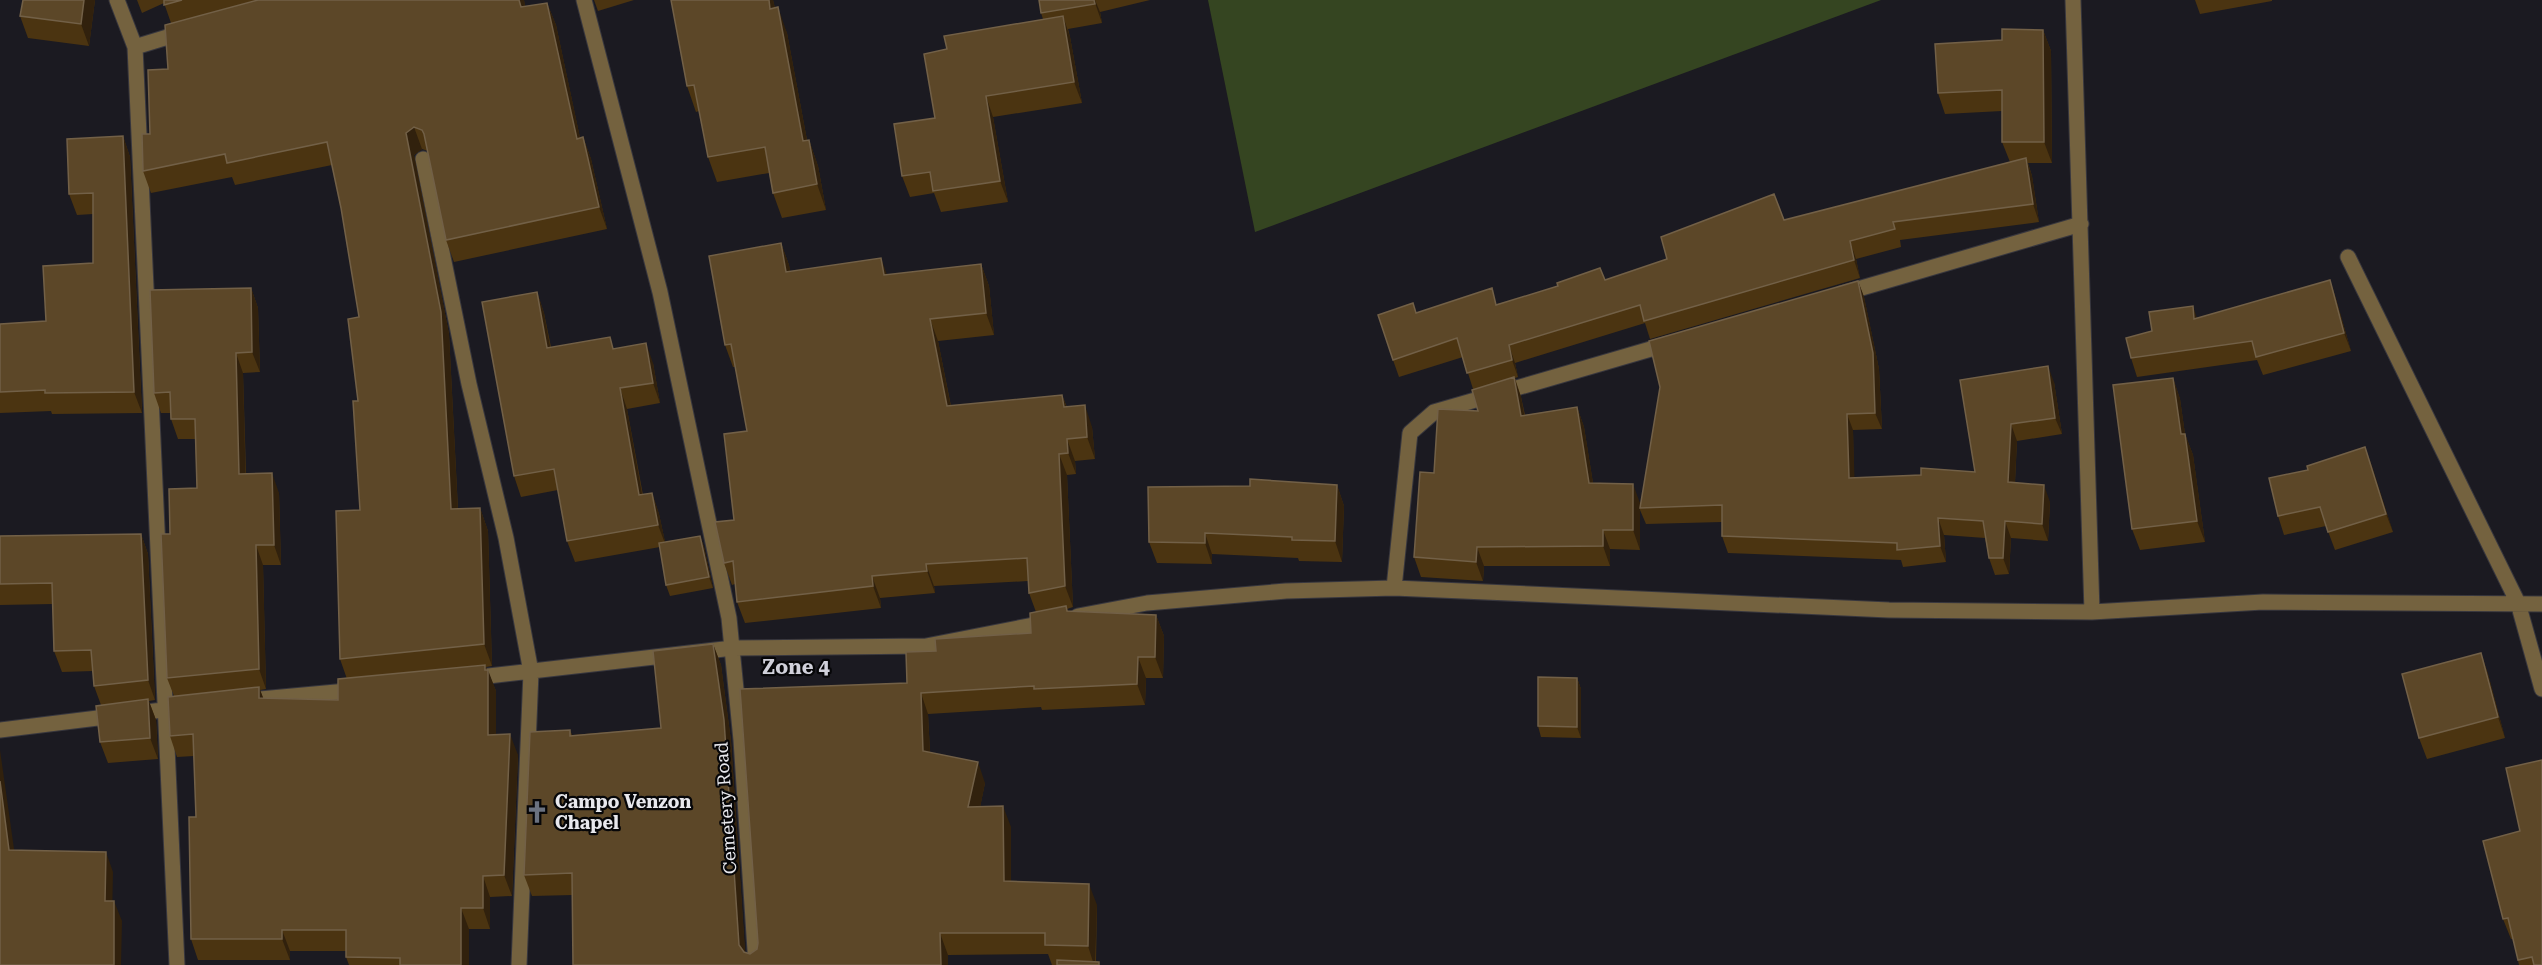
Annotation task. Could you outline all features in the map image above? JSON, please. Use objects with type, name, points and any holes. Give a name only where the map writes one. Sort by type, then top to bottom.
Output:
[{"type":"street","points":[[117,0],[135,47],[177,965]]},
{"type":"street","name":"Cemetery Road","points":[[584,0],[660,292],[733,648],[756,965]]},
{"type":"street","points":[[2073,0],[2092,612]]},
{"type":"street","points":[[135,47],[199,28]]},
{"type":"street","points":[[423,159],[469,384],[506,538],[531,672],[519,965]]},
{"type":"street","points":[[1832,297],[2081,225]]},
{"type":"street","points":[[2348,257],[2518,603],[2542,689]]},
{"type":"street","points":[[1394,588],[1410,433],[1434,412],[1684,339]]},
{"type":"street","points":[[460,679],[733,648],[926,646],[1147,603],[1286,591],[1394,588],[1889,610],[2092,612],[2263,602],[2542,604]]},
{"type":"street","points":[[235,702],[377,688]]},
{"type":"street","points":[[0,730],[200,705]]},
{"type":"green space","points":[[1208,0],[1881,0],[1255,232]]},
{"type":"building","points":[[23,0],[84,0],[81,24],[20,16]]},
{"type":"building","points":[[164,0],[182,0],[164,5]]},
{"type":"building","points":[[258,0],[519,0],[521,7],[547,3],[577,139],[583,137],[599,207],[446,240],[424,134],[422,130],[414,127],[406,133],[441,312],[451,509],[480,508],[484,644],[340,659],[336,511],[360,510],[353,401],[358,401],[348,319],[359,317],[341,208],[327,142],[227,163],[225,154],[143,171],[142,134],[150,134],[148,70],[168,69],[165,25]]},
{"type":"building","points":[[671,0],[769,0],[770,9],[778,7],[803,141],[809,140],[817,184],[773,193],[765,147],[708,157],[694,85],[687,86]]},
{"type":"building","points":[[1039,0],[1094,0],[1095,4],[1041,13]]},
{"type":"building","points":[[1063,16],[1074,82],[986,96],[1000,181],[933,191],[930,172],[902,176],[894,124],[935,118],[924,54],[947,49],[944,36]]},
{"type":"building","points":[[2002,29],[2043,30],[2044,142],[2002,142],[2002,90],[1938,93],[1935,44],[2002,40]]},
{"type":"building","points":[[123,136],[134,392],[45,393],[45,390],[0,392],[0,324],[46,321],[43,266],[93,263],[93,193],[69,194],[67,139]]},
{"type":"building","points":[[2026,158],[2033,204],[1893,222],[1895,229],[1850,241],[1854,260],[1644,321],[1640,305],[1509,345],[1512,360],[1467,373],[1457,338],[1393,360],[1378,315],[1413,303],[1416,313],[1492,288],[1496,305],[1558,286],[1557,283],[1600,268],[1605,280],[1667,259],[1661,237],[1774,194],[1784,220]]},
{"type":"building","points":[[781,243],[786,272],[881,258],[884,275],[981,264],[986,313],[930,319],[947,406],[1062,395],[1064,407],[1085,405],[1087,437],[1067,439],[1068,453],[1059,454],[1065,586],[1029,593],[1027,558],[926,564],[927,571],[872,576],[873,586],[737,602],[733,561],[724,563],[715,522],[734,520],[724,434],[747,431],[731,344],[725,345],[709,256]]},
{"type":"building","points":[[2330,280],[2344,333],[2256,357],[2252,341],[2131,358],[2126,338],[2152,331],[2149,312],[2193,306],[2194,319]]},
{"type":"building","points":[[1858,281],[1873,353],[1875,413],[1847,414],[1849,478],[1921,475],[1921,468],[1975,472],[1960,380],[2048,366],[2055,418],[2011,424],[2008,482],[2044,485],[2042,524],[2005,521],[2003,558],[1989,558],[1983,521],[1938,518],[1940,546],[1897,550],[1897,543],[1722,536],[1722,505],[1640,508],[1660,387],[1649,341]]},
{"type":"building","points":[[251,288],[252,352],[236,353],[239,474],[272,473],[274,545],[256,545],[259,669],[167,678],[161,534],[170,534],[169,489],[197,488],[195,419],[171,419],[170,392],[154,393],[150,290]]},
{"type":"building","points":[[537,292],[547,348],[610,337],[613,349],[646,343],[653,383],[620,388],[639,495],[652,493],[658,525],[567,541],[554,469],[514,476],[482,302]]},
{"type":"building","points":[[1514,377],[1521,416],[1577,407],[1589,483],[1633,484],[1633,530],[1603,530],[1603,546],[1477,547],[1476,562],[1414,557],[1420,472],[1434,473],[1438,409],[1478,411],[1472,390]]},
{"type":"building","points":[[2173,378],[2181,434],[2185,434],[2197,521],[2132,529],[2113,385]]},
{"type":"building","points":[[2365,447],[2386,514],[2328,532],[2320,507],[2278,516],[2269,478],[2308,470],[2307,466]]},
{"type":"building","points":[[1250,479],[1337,485],[1335,541],[1205,533],[1205,543],[1149,542],[1148,487],[1250,486]]},
{"type":"building","points":[[141,534],[148,680],[94,686],[91,650],[54,651],[52,583],[0,584],[0,536]]},
{"type":"building","points":[[700,536],[709,577],[666,585],[659,543]]},
{"type":"building","points":[[1066,606],[1067,611],[1156,615],[1155,657],[1138,657],[1137,684],[1034,689],[1034,686],[921,693],[923,751],[978,762],[968,807],[1003,806],[1004,881],[1089,884],[1088,946],[1045,945],[1045,933],[940,933],[941,965],[573,965],[572,873],[524,875],[530,732],[570,730],[570,736],[661,728],[653,651],[713,644],[724,720],[739,945],[744,952],[750,954],[757,949],[758,943],[740,689],[907,683],[906,652],[936,651],[935,639],[1031,633],[1030,613]]},
{"type":"building","points":[[2481,653],[2498,717],[2419,738],[2402,674]]},
{"type":"building","points":[[485,665],[485,670],[488,670],[488,735],[510,734],[504,875],[483,876],[483,908],[461,908],[461,965],[400,965],[400,958],[346,957],[346,930],[282,930],[282,939],[191,939],[189,817],[196,817],[193,734],[170,736],[168,697],[259,687],[259,698],[338,700],[338,679]]},
{"type":"building","points":[[1538,677],[1577,678],[1577,727],[1538,726]]},
{"type":"building","points":[[148,699],[150,738],[100,742],[96,706]]},
{"type":"building","points":[[2542,760],[2542,965],[2534,965],[2532,957],[2518,960],[2508,918],[2503,919],[2483,841],[2520,831],[2506,768]]},
{"type":"building","points":[[0,781],[9,850],[106,852],[105,901],[114,901],[114,965],[0,965]]},
{"type":"building","points":[[1057,960],[1099,962],[1099,965],[1057,965]]},
{"type":"place","name":"Campo Venzon Chapel","points":[[537,812]]},
{"type":"district","name":"Zone 4","points":[[796,667]]}]
